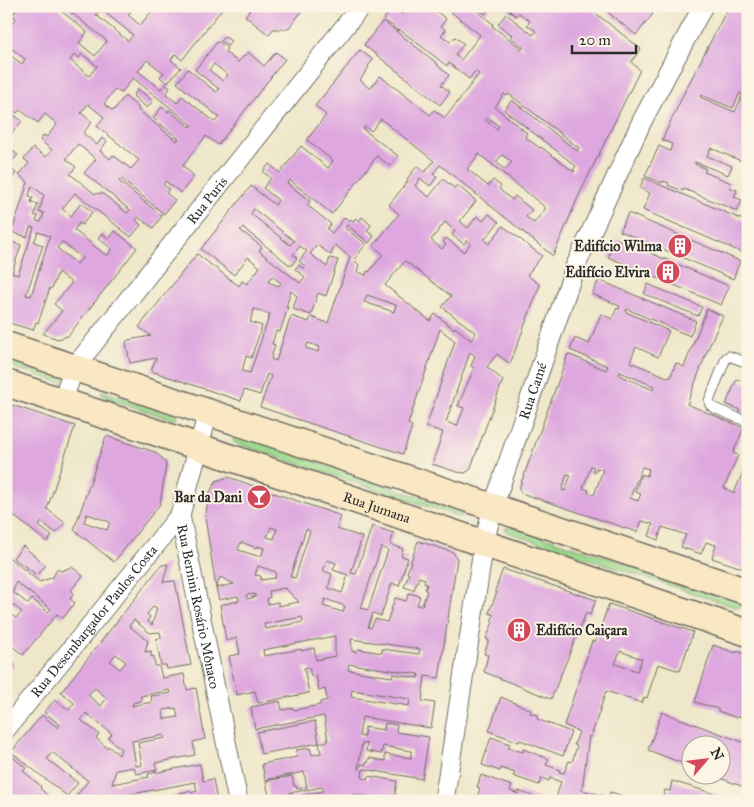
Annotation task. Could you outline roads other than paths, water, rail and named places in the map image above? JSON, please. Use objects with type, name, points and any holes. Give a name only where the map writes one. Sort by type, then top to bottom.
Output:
[{"type":"main road","points":[[6,345],[748,592]]},
{"type":"main road","name":"Rua Jumana","points":[[6,383],[748,633]]},
{"type":"street","name":"Rua Puris","points":[[62,402],[74,368],[361,6]]},
{"type":"street","name":"Rua Camé","points":[[444,801],[484,544],[493,507],[575,267],[642,121],[703,6]]},
{"type":"street","name":"Rua Bernini Rosário Mônaco","points":[[208,413],[180,515],[238,801]]},
{"type":"street","name":"Rua Desembargador Paulos Costa","points":[[6,729],[180,515]]},
{"type":"lane","points":[[748,363],[729,356],[726,358],[709,401],[714,408],[748,422]]},
{"type":"place","name":"Edifício Wilma","points":[[680,246]]},
{"type":"place","name":"Edifício Elvira","points":[[668,272]]},
{"type":"place","name":"Bar da Dani","points":[[259,497]]},
{"type":"place","name":"Edifício Caiçara","points":[[519,630]]}]
